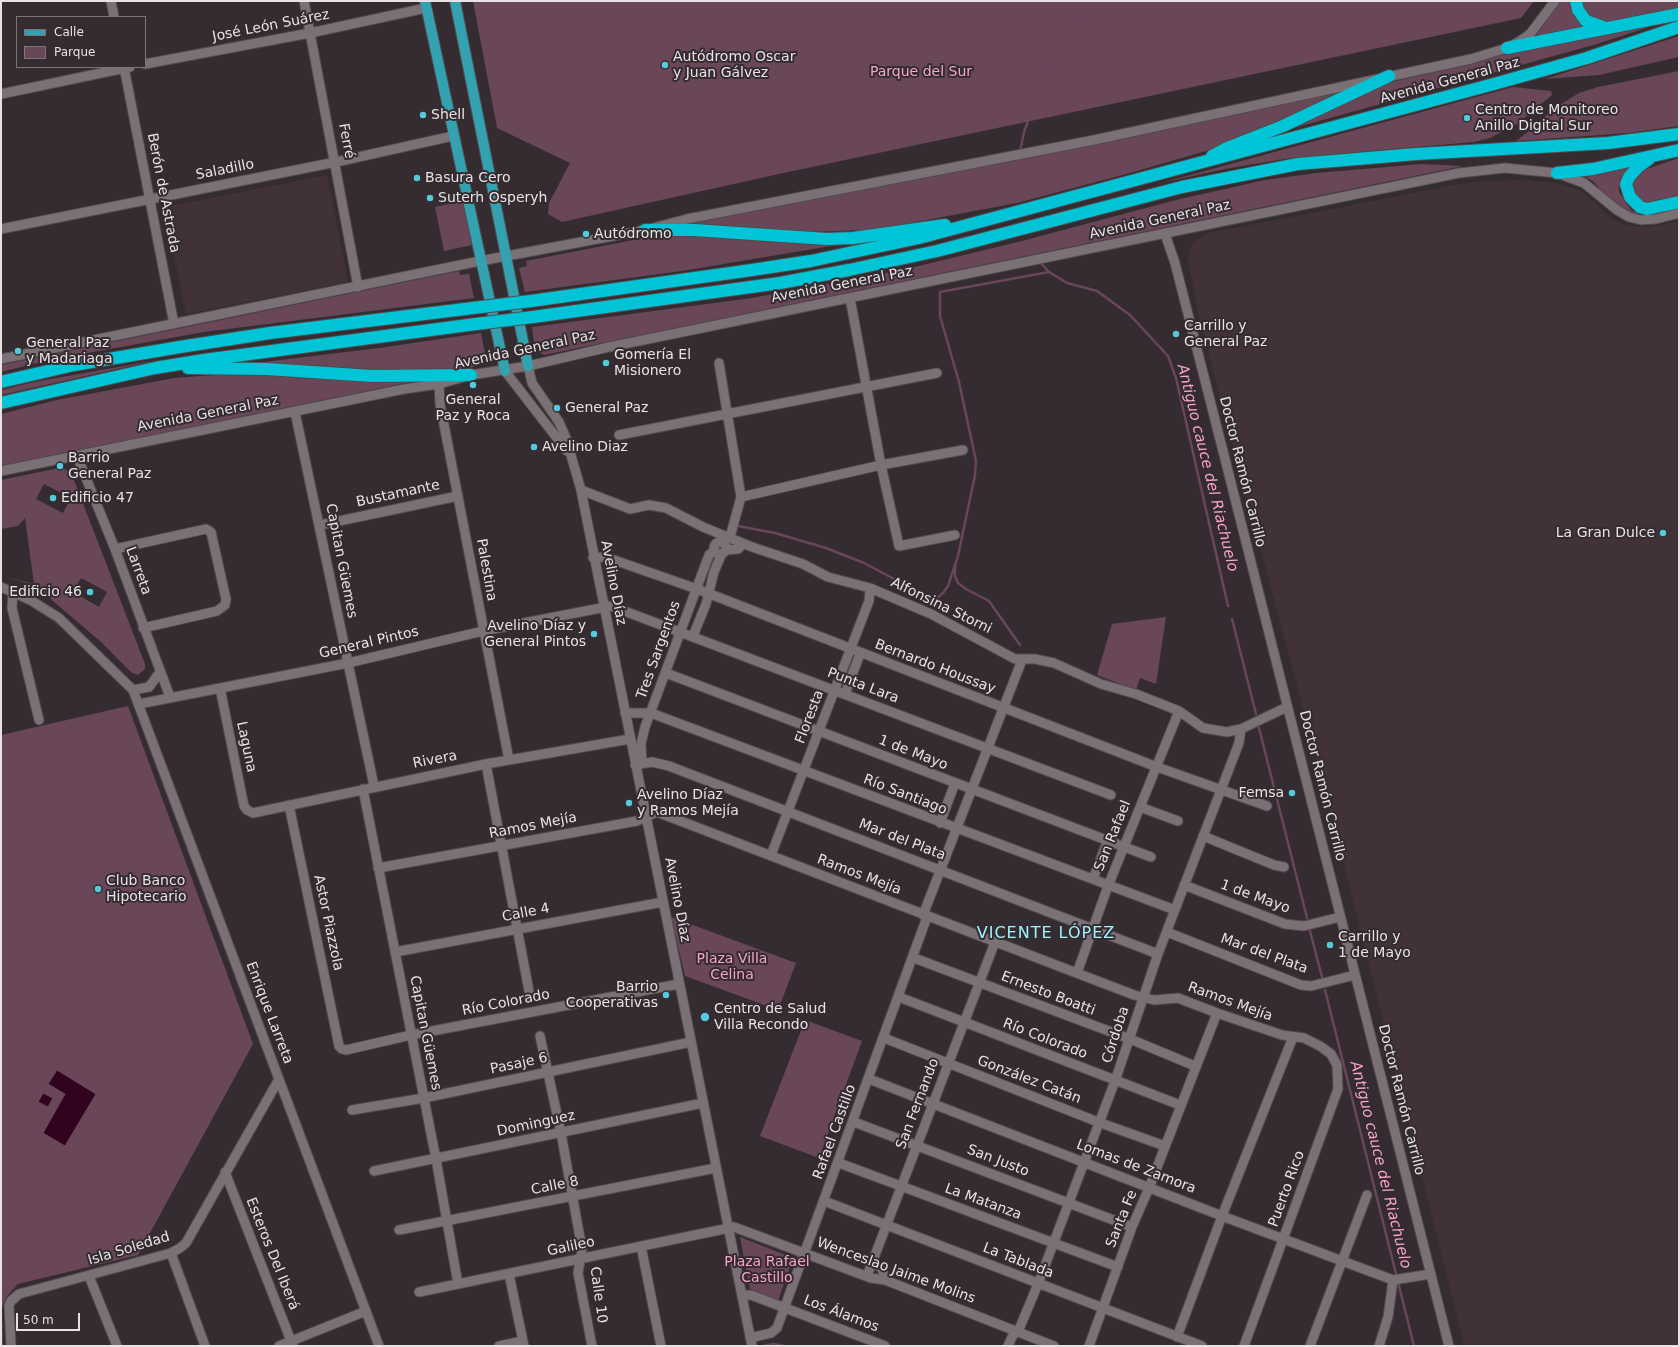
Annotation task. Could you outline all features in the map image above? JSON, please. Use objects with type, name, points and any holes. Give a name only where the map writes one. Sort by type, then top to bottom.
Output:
[{"type":"highway","points":[[1576,1],[1578,10],[1586,21],[1611,29]]},
{"type":"highway","points":[[1507,48],[1611,29],[1676,15]]},
{"type":"highway","name":"Avenida General Paz","points":[[1,382],[74,365],[270,333],[668,283],[811,261],[919,238],[1200,164],[1579,60],[1678,28]]},
{"type":"highway","points":[[1200,164],[1226,148],[1283,126],[1389,76]]},
{"type":"highway","name":"Avenida General Paz","points":[[1,403],[155,368],[255,352],[533,317],[780,283],[937,251],[1190,185],[1298,164],[1424,153],[1608,143],[1679,134]]},
{"type":"highway","points":[[1557,173],[1652,157],[1679,150]]},
{"type":"highway","points":[[1652,157],[1638,167],[1629,177],[1626,184],[1630,197],[1640,207],[1647,209],[1679,202]]},
{"type":"highway","points":[[645,230],[694,230],[827,239],[853,238],[1005,216]]},
{"type":"highway","points":[[155,368],[267,369],[372,376],[471,375]]},
{"type":"main road","points":[[455,1],[528,366]]},
{"type":"main road","points":[[425,5],[505,371]]},
{"type":"street","points":[[111,1],[114,16]]},
{"type":"street","name":"Ferré","points":[[304,1],[336,162],[358,287]]},
{"type":"street","name":"Avenida General Paz","points":[[1,358],[358,287],[480,260],[645,230],[687,219],[1035,152],[1471,59],[1507,48],[1530,34],[1555,1]]},
{"type":"street","name":"José León Suárez","points":[[146,64],[310,33],[425,5]]},
{"type":"street","points":[[1,94],[121,68]]},
{"type":"street","name":"Berón de Astrada","points":[[126,68],[174,324]]},
{"type":"street","name":"Saladillo","points":[[1,229],[336,162],[453,136]]},
{"type":"street","name":"Avenida General Paz","points":[[1,472],[439,384],[471,375],[505,371],[609,347],[1459,173],[1504,168],[1557,173],[1584,184],[1616,210],[1629,217],[1641,220],[1656,219],[1679,213]]},
{"type":"street","name":"Doctor Ramón Carrillo","points":[[1165,234],[1188,316],[1449,1346]]},
{"type":"street","points":[[850,298],[881,465],[899,546],[955,535]]},
{"type":"street","points":[[719,363],[726,414],[741,497],[730,537]]},
{"type":"street","name":"Avelino Díaz","points":[[528,366],[532,384],[562,429],[574,460],[630,739],[639,764],[646,817],[662,902],[751,1342]]},
{"type":"street","name":"Avelino Díaz","points":[[505,371],[574,460]]},
{"type":"street","points":[[619,435],[938,373]]},
{"type":"street","name":"Palestina","points":[[439,384],[440,404],[509,760]]},
{"type":"street","name":"Capitan Güemes","points":[[295,412],[320,524],[374,786]]},
{"type":"street","points":[[741,497],[881,465],[963,450]]},
{"type":"street","name":"Larreta","points":[[77,456],[115,549],[143,628],[170,697]]},
{"type":"street","name":"Alfonsina Storni","points":[[580,490],[630,509],[649,505],[666,508],[703,527],[730,537],[743,544],[803,564],[828,577],[870,588],[931,614],[1015,659],[1035,659],[1054,663],[1101,684],[1136,694],[1179,711],[1203,728],[1227,732],[1241,729],[1287,707]]},
{"type":"street","name":"Bustamante","points":[[320,524],[458,496]]},
{"type":"street","points":[[115,549],[206,529],[211,532],[226,599],[225,605],[217,611],[143,628]]},
{"type":"street","points":[[721,551],[738,549],[743,544]]},
{"type":"street","name":"Tres Sargentos","points":[[639,764],[641,744],[651,713],[709,555],[721,551]]},
{"type":"street","name":"Tres Sargentos","points":[[693,636],[709,594],[721,551]]},
{"type":"street","name":"Bernardo Houssay","points":[[594,558],[602,557],[614,560],[696,589],[1004,709],[1157,767],[1267,806]]},
{"type":"street","points":[[1,587],[13,591],[59,618],[133,690],[149,687],[160,672]]},
{"type":"street","name":"Floresta","points":[[771,855],[869,601],[870,588]]},
{"type":"street","points":[[13,591],[12,608],[39,720]]},
{"type":"street","name":"General Pintos","points":[[139,704],[348,663],[483,631],[604,606]]},
{"type":"street","name":"Punta Lara","points":[[604,606],[611,606],[680,631],[1112,795]]},
{"type":"street","points":[[845,694],[860,654]]},
{"type":"street","name":"Rafael Castillo","points":[[751,1342],[774,1331],[785,1308],[914,958],[925,916],[941,870],[1022,660]]},
{"type":"street","name":"1 de Mayo","points":[[666,673],[1150,857]]},
{"type":"street","name":"Laguna","points":[[220,688],[244,806],[247,810]]},
{"type":"street","name":"Enrique Larreta","points":[[133,690],[222,930],[380,1346]]},
{"type":"street","name":"San Rafael","points":[[1077,973],[1108,886],[1179,711]]},
{"type":"street","name":"Río Santiago","points":[[625,713],[651,713],[1080,876],[1093,879],[1108,886],[1175,910]]},
{"type":"street","name":"Córdoba","points":[[1008,1346],[1020,1327],[1038,1284],[1098,1122],[1115,1081],[1130,1039],[1142,998],[1166,932],[1239,743],[1241,729]]},
{"type":"street","name":"Rivera","points":[[247,810],[253,813],[374,786],[486,764],[630,739]]},
{"type":"street","name":"Mar del Plata","points":[[639,764],[652,762],[669,766],[1158,954]]},
{"type":"street","points":[[486,764],[529,991]]},
{"type":"street","points":[[940,823],[955,783]]},
{"type":"street","name":"Capitan Güemes","points":[[363,789],[436,1159],[458,1284]]},
{"type":"street","name":"Astor Piazzola","points":[[289,805],[339,1046]]},
{"type":"street","points":[[1140,807],[1178,821]]},
{"type":"street","name":"Ramos Mejía","points":[[378,868],[502,847],[637,821],[657,812],[1142,998],[1154,1000],[1178,998],[1217,1013],[1293,1037],[1304,1038],[1320,1046]]},
{"type":"street","points":[[1203,836],[1274,865],[1284,867]]},
{"type":"street","points":[[1093,879],[1108,840]]},
{"type":"street","name":"1 de Mayo","points":[[1184,885],[1285,924],[1304,926],[1340,917]]},
{"type":"street","name":"Calle 4","points":[[395,952],[662,902]]},
{"type":"street","name":"Mar del Plata","points":[[1166,932],[1301,985],[1311,986],[1355,975]]},
{"type":"street","name":"San Fernando","points":[[867,1276],[995,942]]},
{"type":"street","name":"Ernesto Boatti","points":[[914,958],[1130,1039],[1195,1066]]},
{"type":"street","name":"Río Colorado","points":[[339,1046],[346,1050],[411,1035],[679,984]]},
{"type":"street","name":"Río Colorado","points":[[899,997],[1180,1105]]},
{"type":"street","name":"Santa Fe","points":[[1089,1346],[1132,1227],[1149,1188],[1195,1066],[1217,1013]]},
{"type":"street","name":"Calle 10","points":[[540,1036],[561,1133],[582,1249],[578,1272],[592,1346]]},
{"type":"street","points":[[1177,1337],[1222,1216],[1293,1037]]},
{"type":"street","name":"González Catán","points":[[884,1038],[1098,1122],[1165,1146]]},
{"type":"street","name":"Pasaje 6","points":[[352,1110],[424,1098],[691,1042]]},
{"type":"street","name":"Puerto Rico","points":[[1244,1346],[1338,1089],[1337,1065],[1331,1054],[1320,1046]]},
{"type":"street","name":"Isla Soledad","points":[[11,1346],[9,1306],[14,1297],[19,1294],[171,1253],[186,1243],[279,1079]]},
{"type":"street","name":"Lomas de Zamora","points":[[869,1079],[1222,1216],[1393,1279]]},
{"type":"street","name":"Dominguez","points":[[374,1171],[703,1103]]},
{"type":"street","name":"San Justo","points":[[854,1122],[1132,1227]]},
{"type":"street","name":"La Matanza","points":[[838,1163],[1118,1267]]},
{"type":"street","name":"Calle 8","points":[[400,1230],[716,1168]]},
{"type":"street","name":"Esteros Del Iberá","points":[[225,1172],[292,1344]]},
{"type":"street","points":[[1310,1346],[1341,1260],[1367,1195]]},
{"type":"street","name":"La Tablada","points":[[824,1201],[1202,1346]]},
{"type":"street","name":"Galileo","points":[[419,1292],[728,1227]]},
{"type":"street","name":"Wenceslao Jaime Molins","points":[[728,1227],[734,1227],[806,1252],[867,1276],[885,1280],[1054,1346]]},
{"type":"street","points":[[641,1246],[661,1346]]},
{"type":"street","points":[[171,1253],[205,1346]]},
{"type":"street","points":[[872,1263],[882,1268],[885,1280]]},
{"type":"street","points":[[499,1346],[523,1343],[509,1274]]},
{"type":"street","points":[[1379,1346],[1388,1317],[1393,1279],[1431,1274]]},
{"type":"street","points":[[89,1276],[117,1346]]},
{"type":"street","name":"Los Álamos","points":[[742,1295],[751,1295],[885,1346]]},
{"type":"street","points":[[279,1346],[292,1344],[366,1311]]},
{"type":"shaded area","points":[[327,175],[348,282],[186,314],[165,207]]},
{"type":"shaded area","points":[[1517,180],[1556,183],[1574,188],[1585,194],[1614,220],[1628,225],[1644,227],[1662,225],[1679,220],[1679,1346],[1464,1346],[1330,810],[1199,317],[1188,260],[1189,251],[1193,242],[1208,233],[1465,183]]},
{"type":"shaded area","points":[[57,1070],[96,1094],[65,1146],[43,1133],[65,1094],[48,1084]]},
{"type":"shaded area","points":[[43,1093],[53,1098],[48,1107],[38,1102]]},
{"type":"green space","name":"Parque del Sur","points":[[473,1],[1534,1],[1521,18],[788,172],[562,222],[548,214],[549,203],[570,163],[497,128]]},
{"type":"green space","points":[[1561,1],[1571,1],[1573,15],[1584,28],[1534,38]]},
{"type":"green space","points":[[1581,1],[1679,1],[1679,9],[1607,23],[1594,20],[1584,12]]},
{"type":"green space","points":[[1645,25],[1646,28],[1597,44],[1294,128],[1294,126],[1371,88],[1476,63],[1511,52]]},
{"type":"green space","points":[[1679,36],[1679,57],[1599,75],[1545,79]]},
{"type":"green space","points":[[1679,71],[1679,126],[1628,133],[1516,141],[1553,109],[1579,93],[1598,87]]},
{"type":"green space","points":[[1513,87],[1551,91],[1552,95],[1517,124],[1490,138],[1474,142],[1291,158],[1225,169],[1157,184]]},
{"type":"green space","points":[[1340,92],[1244,140],[1130,173],[1017,203],[900,225],[863,230],[806,232],[684,225]]},
{"type":"green space","points":[[1679,158],[1679,197],[1650,203],[1640,200],[1633,192],[1633,184],[1637,176],[1644,170]]},
{"type":"green space","points":[[1422,164],[1463,166],[544,355],[536,350],[534,342],[532,327],[752,298],[906,269],[1018,242],[1176,200],[1265,180],[1316,173]]},
{"type":"green space","points":[[1628,168],[1620,179],[1619,192],[1632,211],[1647,214],[1679,208],[1645,216],[1631,213],[1609,200],[1594,182],[1586,177]]},
{"type":"green space","points":[[463,201],[472,245],[444,251],[435,207]]},
{"type":"green space","points":[[669,233],[843,244],[682,271],[525,292],[519,268],[527,266],[526,261]]},
{"type":"green space","points":[[459,271],[460,275],[469,274],[474,298],[204,332],[49,360],[1,372],[1,365]]},
{"type":"green space","points":[[481,333],[486,358],[485,360],[473,362],[474,367],[447,371],[424,373],[263,366],[262,362],[379,348]]},
{"type":"green space","points":[[157,360],[1,395],[1,390],[34,382]]},
{"type":"green space","points":[[240,373],[415,381],[1,466],[1,414],[57,400],[174,378]]},
{"type":"green space","points":[[59,468],[68,470],[74,480],[145,664],[145,669],[138,675],[132,673],[100,641],[34,585],[1,576],[34,584],[25,518],[18,526],[1,529],[1,480]],"holes":[[[44,484],[71,498],[63,513],[36,499]],[[81,578],[107,592],[99,607],[73,592]]]},
{"type":"green space","points":[[1166,617],[1156,684],[1140,678],[1136,690],[1097,675],[1112,624]]},
{"type":"green space","name":"Club Banco Hipotecario","points":[[128,706],[253,1044],[138,1255],[18,1284],[7,1296],[2,1308],[3,1346],[1,1346],[1,735]]},
{"type":"green space","name":"Plaza Villa Celina","points":[[671,917],[796,963],[778,1010],[685,976]]},
{"type":"green space","points":[[805,1020],[862,1041],[819,1158],[760,1136]]},
{"type":"green space","name":"Plaza Rafael Castillo","points":[[740,1237],[793,1258],[778,1301],[750,1289]]},
{"type":"waterway","name":"Antiguo cauce del Riachuelo","points":[[1020,152],[1024,132],[1031,113],[1084,1]]},
{"type":"waterway","name":"Antiguo cauce del Riachuelo","points":[[1018,168],[1020,157]]},
{"type":"waterway","name":"Antiguo cauce del Riachuelo","points":[[1023,242],[1036,257]]},
{"type":"waterway","name":"Antiguo cauce del Riachuelo","points":[[1040,262],[1049,272],[1067,283],[1097,291],[1130,315],[1168,356],[1176,378],[1228,606]]},
{"type":"waterway","points":[[738,526],[775,533],[826,548],[864,563],[930,598],[937,598],[948,586],[958,556],[975,475],[976,461],[959,382],[940,316],[940,292],[1049,272]]},
{"type":"waterway","points":[[955,566],[955,576],[958,583],[989,601],[1020,645]]},
{"type":"waterway","name":"Antiguo cauce del Riachuelo","points":[[1232,619],[1256,714]]},
{"type":"waterway","name":"Antiguo cauce del Riachuelo","points":[[1259,728],[1307,918]]},
{"type":"waterway","name":"Antiguo cauce del Riachuelo","points":[[1310,931],[1322,977]]},
{"type":"waterway","name":"Antiguo cauce del Riachuelo","points":[[1325,990],[1414,1346]]},
{"type":"waterway","points":[[764,1346],[773,1344],[785,1346]]},
{"type":"place","name":"Autódromo Oscar y Juan Gálvez","points":[[665,65]]},
{"type":"place","name":"Shell","points":[[423,115]]},
{"type":"place","name":"Centro de Monitoreo Anillo Digital Sur","points":[[1467,118]]},
{"type":"place","name":"Basura Cero","points":[[417,178]]},
{"type":"place","name":"Suterh Osperyh","points":[[430,198]]},
{"type":"place","name":"Autódromo","points":[[586,234]]},
{"type":"place","name":"Carrillo y General Paz","points":[[1176,334]]},
{"type":"place","name":"General Paz y Madariaga","points":[[18,351]]},
{"type":"place","name":"Gomería El Misionero","points":[[606,363]]},
{"type":"place","name":"General Paz y Roca","points":[[473,385]]},
{"type":"place","name":"General Paz","points":[[557,408]]},
{"type":"place","name":"Avelino Diaz","points":[[534,447]]},
{"type":"place","name":"Barrio General Paz","points":[[60,466]]},
{"type":"place","name":"Edificio 47","points":[[53,498]]},
{"type":"place","name":"La Gran Dulce","points":[[1663,533]]},
{"type":"place","name":"Edificio 46","points":[[90,592]]},
{"type":"place","name":"Avelino Díaz y General Pintos","points":[[594,634]]},
{"type":"place","name":"Femsa","points":[[1292,793]]},
{"type":"place","name":"Avelino Díaz y Ramos Mejía","points":[[629,803]]},
{"type":"place","name":"Club Banco Hipotecario","points":[[98,889]]},
{"type":"place","name":"Carrillo y 1 de Mayo","points":[[1330,945]]},
{"type":"place","name":"Barrio Cooperativas","points":[[666,995]]},
{"type":"place","name":"Centro de Salud Villa Recondo","points":[[705,1017]]},
{"type":"district","name":"VICENTE LÓPEZ","points":[[1046,934]]}]
